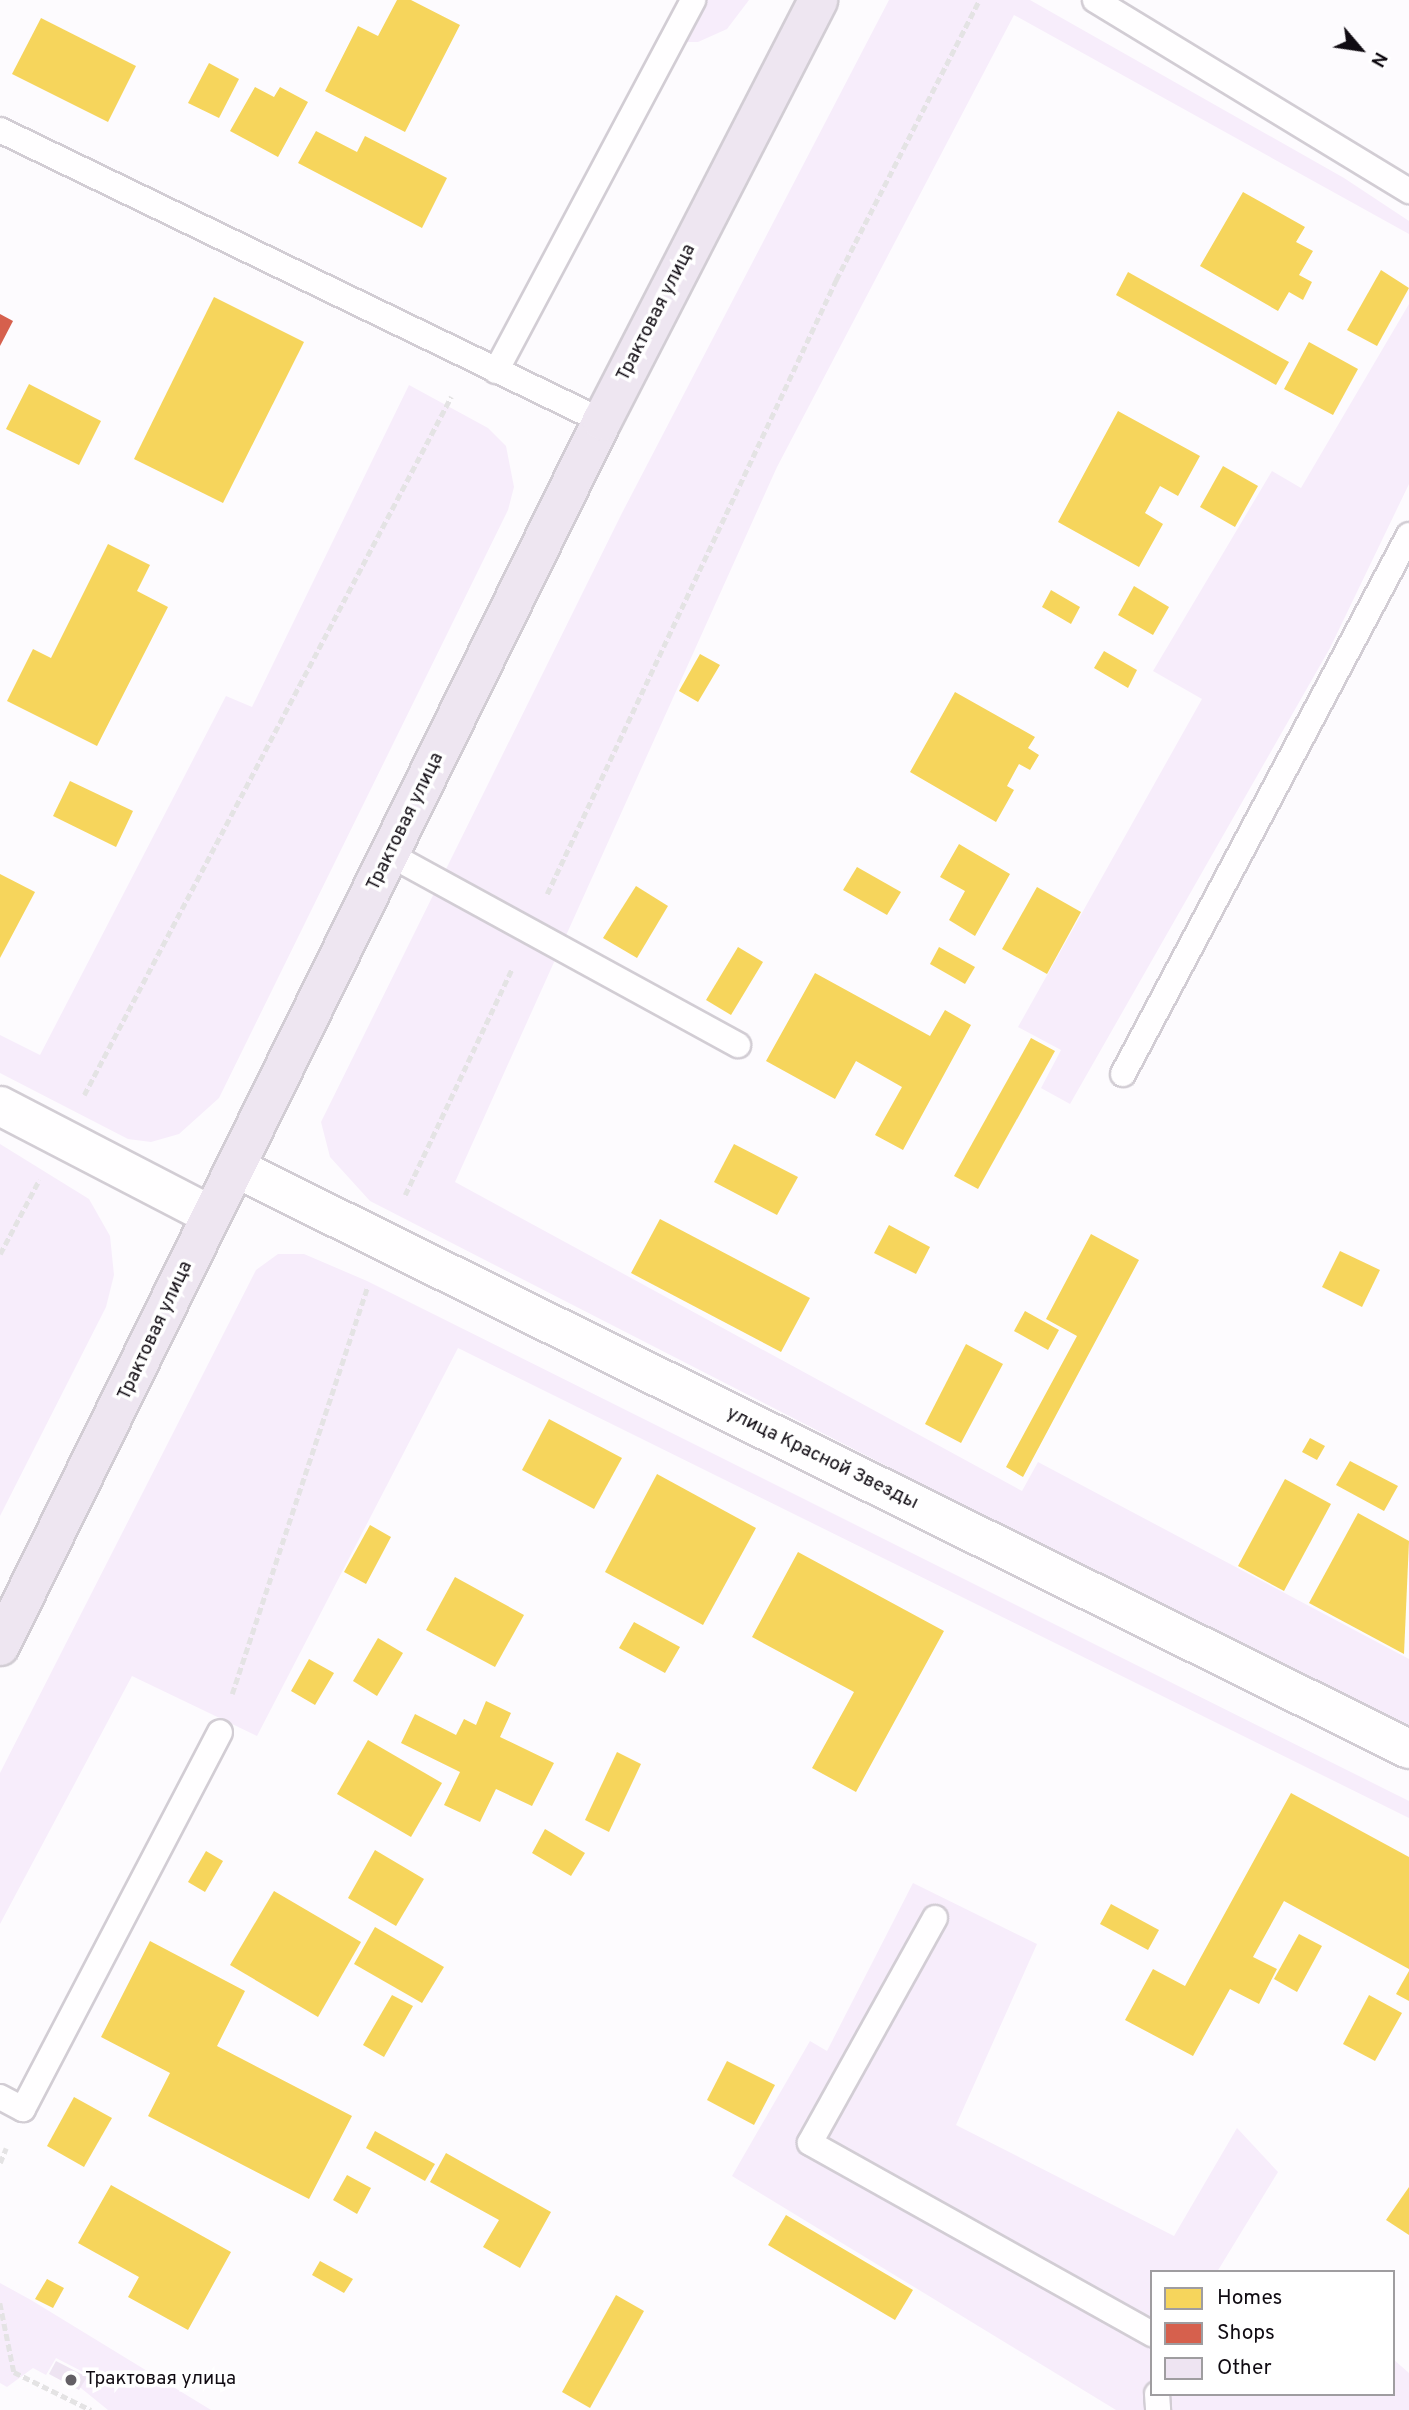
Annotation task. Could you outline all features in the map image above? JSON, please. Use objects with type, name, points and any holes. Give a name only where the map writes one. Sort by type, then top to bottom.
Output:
[{"type":"highway","name":"Трактовая улица","points":[[0,1646],[602,421],[818,0]]},
{"type":"street","points":[[0,1106],[210,1215]]},
{"type":"street","name":"улица Красной Звезды","points":[[236,1168],[1409,1749]]},
{"type":"lane","points":[[496,371],[693,0]]},
{"type":"lane","points":[[1095,0],[1409,191]]},
{"type":"lane","points":[[0,130],[602,421]]},
{"type":"lane","points":[[1122,1074],[1409,535]]},
{"type":"lane","points":[[389,854],[738,1045]]},
{"type":"lane","points":[[0,2098],[23,2109],[220,1732]]},
{"type":"lane","points":[[935,1918],[810,2143],[1150,2333]]},
{"type":"path","points":[[220,1732],[382,1242],[836,280],[979,0]]},
{"type":"path","points":[[0,1254],[471,360]]},
{"type":"path","points":[[0,2303],[15,2372],[91,2410]]},
{"type":"shaded area","points":[[683,0],[749,0],[727,29],[698,42],[679,42]]},
{"type":"shaded area","points":[[889,0],[1030,0],[1344,178],[1409,221],[1409,234],[1014,15],[777,467],[455,1182],[1022,1491],[1038,1462],[1409,1659],[1409,1734],[370,1201],[330,1157],[321,1122],[622,513]]},
{"type":"shaded area","points":[[1409,304],[1409,484],[1330,648],[1070,1104],[1041,1088],[1061,1050],[1018,1027],[1202,699],[1153,671],[1272,471],[1301,488]]},
{"type":"shaded area","points":[[409,385],[488,428],[506,446],[514,487],[508,510],[219,1098],[179,1134],[151,1142],[128,1139],[0,1073],[0,1035],[40,1055],[226,696],[252,707]]},
{"type":"shaded area","points":[[0,1144],[89,1199],[110,1236],[114,1275],[106,1307],[0,1516]]},
{"type":"shaded area","points":[[278,1254],[304,1254],[367,1281],[1409,1801],[1409,1818],[458,1348],[257,1736],[132,1676],[0,1924],[0,1773],[256,1270]]},
{"type":"shaded area","points":[[913,1883],[1037,1944],[956,2125],[1174,2236],[1237,2128],[1278,2172],[1218,2270],[1150,2270],[1150,2396],[1395,2396],[1395,2361],[1409,2373],[1409,2410],[1116,2410],[732,2176],[810,2041],[827,2051]]},
{"type":"shaded area","points":[[0,2283],[211,2410],[108,2410],[71,2380],[89,2375],[56,2358],[46,2375],[33,2368],[7,2387],[0,2383]]},
{"type":"building: Homes","points":[[397,0],[411,0],[460,25],[405,132],[325,91],[358,26],[378,36]]},
{"type":"building: Homes","points":[[41,18],[136,66],[108,122],[12,74]]},
{"type":"building: Homes","points":[[209,63],[239,79],[219,118],[188,103]]},
{"type":"building: Homes","points":[[255,87],[274,97],[280,87],[308,102],[278,157],[230,131]]},
{"type":"building: Homes","points":[[316,131],[357,152],[365,136],[447,178],[422,228],[298,163]]},
{"type":"building: Homes","points":[[1243,192],[1305,227],[1296,242],[1313,251],[1299,275],[1312,282],[1303,300],[1289,292],[1278,311],[1200,266]]},
{"type":"building: Homes","points":[[1381,270],[1409,288],[1377,346],[1347,330]]},
{"type":"building: Homes","points":[[1128,272],[1289,362],[1276,385],[1116,295]]},
{"type":"building: Homes","points":[[214,297],[304,342],[223,503],[134,459]]},
{"type":"building: Homes","points":[[1309,342],[1358,369],[1333,415],[1284,389]]},
{"type":"building: Homes","points":[[29,384],[101,421],[79,465],[6,429]]},
{"type":"building: Homes","points":[[1118,411],[1200,456],[1178,496],[1160,486],[1145,513],[1163,524],[1139,567],[1058,522]]},
{"type":"building: Homes","points":[[1223,466],[1258,486],[1235,527],[1200,507]]},
{"type":"building: Homes","points":[[108,544],[150,565],[137,591],[168,607],[97,746],[7,701],[33,649],[51,658]]},
{"type":"building: Homes","points":[[1134,586],[1169,607],[1153,635],[1118,615]]},
{"type":"building: Homes","points":[[1051,590],[1080,607],[1071,624],[1042,607]]},
{"type":"building: Homes","points":[[1104,651],[1137,670],[1128,688],[1094,668]]},
{"type":"building: Homes","points":[[700,654],[720,665],[698,702],[679,691]]},
{"type":"building: Homes","points":[[955,692],[1035,737],[1028,748],[1039,755],[1030,770],[1019,764],[1007,786],[1014,790],[996,822],[910,772]]},
{"type":"building: Homes","points":[[70,781],[133,811],[116,847],[53,816]]},
{"type":"building: Homes","points":[[959,844],[1010,874],[975,936],[949,920],[965,891],[940,877]]},
{"type":"building: Homes","points":[[857,867],[901,892],[887,915],[843,890]]},
{"type":"building: Homes","points":[[0,874],[35,892],[0,958]]},
{"type":"building: Homes","points":[[636,886],[668,906],[637,958],[603,938]]},
{"type":"building: Homes","points":[[1037,887],[1081,912],[1047,974],[1002,949]]},
{"type":"building: Homes","points":[[738,947],[763,962],[731,1015],[706,1000]]},
{"type":"building: Homes","points":[[939,947],[975,967],[965,984],[930,964]]},
{"type":"building: Homes","points":[[815,973],[930,1036],[945,1010],[971,1025],[903,1150],[875,1135],[902,1087],[856,1061],[835,1099],[766,1061]]},
{"type":"building: Homes","points":[[1031,1038],[1055,1051],[978,1189],[954,1176]]},
{"type":"building: Homes","points":[[734,1144],[798,1177],[777,1215],[714,1182]]},
{"type":"building: Homes","points":[[660,1219],[810,1298],[781,1352],[631,1273]]},
{"type":"building: Homes","points":[[889,1225],[930,1247],[916,1274],[874,1253]]},
{"type":"building: Homes","points":[[1091,1234],[1139,1260],[1023,1477],[1006,1467],[1077,1336],[1046,1319]]},
{"type":"building: Homes","points":[[1340,1251],[1380,1270],[1362,1307],[1322,1287]]},
{"type":"building: Homes","points":[[1025,1311],[1059,1330],[1048,1350],[1014,1331]]},
{"type":"building: Homes","points":[[966,1344],[1003,1364],[961,1443],[925,1424]]},
{"type":"building: Homes","points":[[549,1419],[622,1458],[594,1509],[522,1470]]},
{"type":"building: Homes","points":[[1310,1438],[1325,1446],[1317,1460],[1302,1452]]},
{"type":"building: Homes","points":[[1350,1461],[1398,1486],[1384,1511],[1336,1485]]},
{"type":"building: Homes","points":[[657,1474],[756,1528],[703,1625],[605,1572]]},
{"type":"building: Homes","points":[[1285,1479],[1331,1504],[1284,1591],[1238,1566]]},
{"type":"building: Homes","points":[[1358,1513],[1409,1541],[1404,1654],[1309,1603]]},
{"type":"building: Homes","points":[[370,1525],[391,1537],[366,1584],[344,1572]]},
{"type":"building: Homes","points":[[798,1552],[944,1631],[856,1792],[812,1768],[854,1692],[752,1637]]},
{"type":"building: Homes","points":[[455,1577],[524,1615],[495,1667],[426,1630]]},
{"type":"building: Homes","points":[[634,1622],[680,1647],[665,1673],[619,1648]]},
{"type":"building: Homes","points":[[378,1638],[403,1653],[377,1696],[353,1681]]},
{"type":"building: Homes","points":[[309,1659],[334,1673],[315,1705],[291,1691]]},
{"type":"building: Homes","points":[[486,1701],[511,1713],[500,1737],[554,1763],[532,1806],[496,1789],[480,1822],[444,1805],[460,1772],[401,1743],[415,1714],[456,1735],[464,1719],[476,1725]]},
{"type":"building: Homes","points":[[368,1740],[442,1783],[411,1837],[337,1794]]},
{"type":"building: Homes","points":[[617,1752],[641,1764],[609,1832],[585,1820]]},
{"type":"building: Homes","points":[[1291,1793],[1409,1857],[1409,1969],[1284,1901],[1253,1957],[1277,1969],[1259,2004],[1230,1989],[1193,2056],[1125,2020],[1153,1969],[1185,1986]]},
{"type":"building: Homes","points":[[545,1829],[585,1853],[571,1876],[532,1853]]},
{"type":"building: Homes","points":[[375,1850],[424,1879],[396,1926],[348,1898]]},
{"type":"building: Homes","points":[[206,1851],[223,1861],[205,1892],[188,1882]]},
{"type":"building: Homes","points":[[274,1891],[361,1942],[318,2017],[230,1965]]},
{"type":"building: Homes","points":[[1111,1904],[1159,1930],[1148,1950],[1100,1924]]},
{"type":"building: Homes","points":[[375,1927],[444,1967],[422,2003],[354,1964]]},
{"type":"building: Homes","points":[[1299,1934],[1322,1946],[1297,1992],[1274,1979]]},
{"type":"building: Homes","points":[[150,1941],[245,1991],[217,2046],[352,2116],[309,2199],[148,2116],[170,2073],[101,2037]]},
{"type":"building: Homes","points":[[1409,1971],[1409,2001],[1396,1994]]},
{"type":"building: Homes","points":[[392,1995],[413,2006],[384,2057],[363,2045]]},
{"type":"building: Homes","points":[[1369,1995],[1402,2013],[1375,2061],[1343,2044]]},
{"type":"building: Homes","points":[[727,2061],[775,2085],[754,2125],[707,2100]]},
{"type":"building: Homes","points":[[74,2097],[112,2118],[84,2167],[47,2146]]},
{"type":"building: Homes","points":[[375,2131],[435,2164],[425,2181],[366,2148]]},
{"type":"building: Homes","points":[[446,2153],[551,2212],[520,2268],[483,2247],[499,2220],[430,2182]]},
{"type":"building: Homes","points":[[347,2175],[371,2188],[357,2214],[333,2200]]},
{"type":"building: Homes","points":[[111,2185],[231,2252],[188,2330],[128,2297],[139,2277],[78,2243]]},
{"type":"building: Homes","points":[[1409,2187],[1409,2235],[1386,2220]]},
{"type":"building: Homes","points":[[786,2215],[913,2290],[895,2320],[768,2245]]},
{"type":"building: Homes","points":[[320,2261],[353,2279],[344,2293],[312,2275]]},
{"type":"building: Homes","points":[[47,2279],[64,2288],[53,2308],[35,2299]]},
{"type":"building: Homes","points":[[616,2295],[644,2311],[590,2408],[562,2392]]},
{"type":"building: Shops","points":[[0,314],[13,321],[0,346]]},
{"type":"building: Other","points":[[56,2361],[87,2377],[79,2390],[49,2374]]},
{"type":"place","name":"Трактовая улица","points":[[71,2380]]}]
